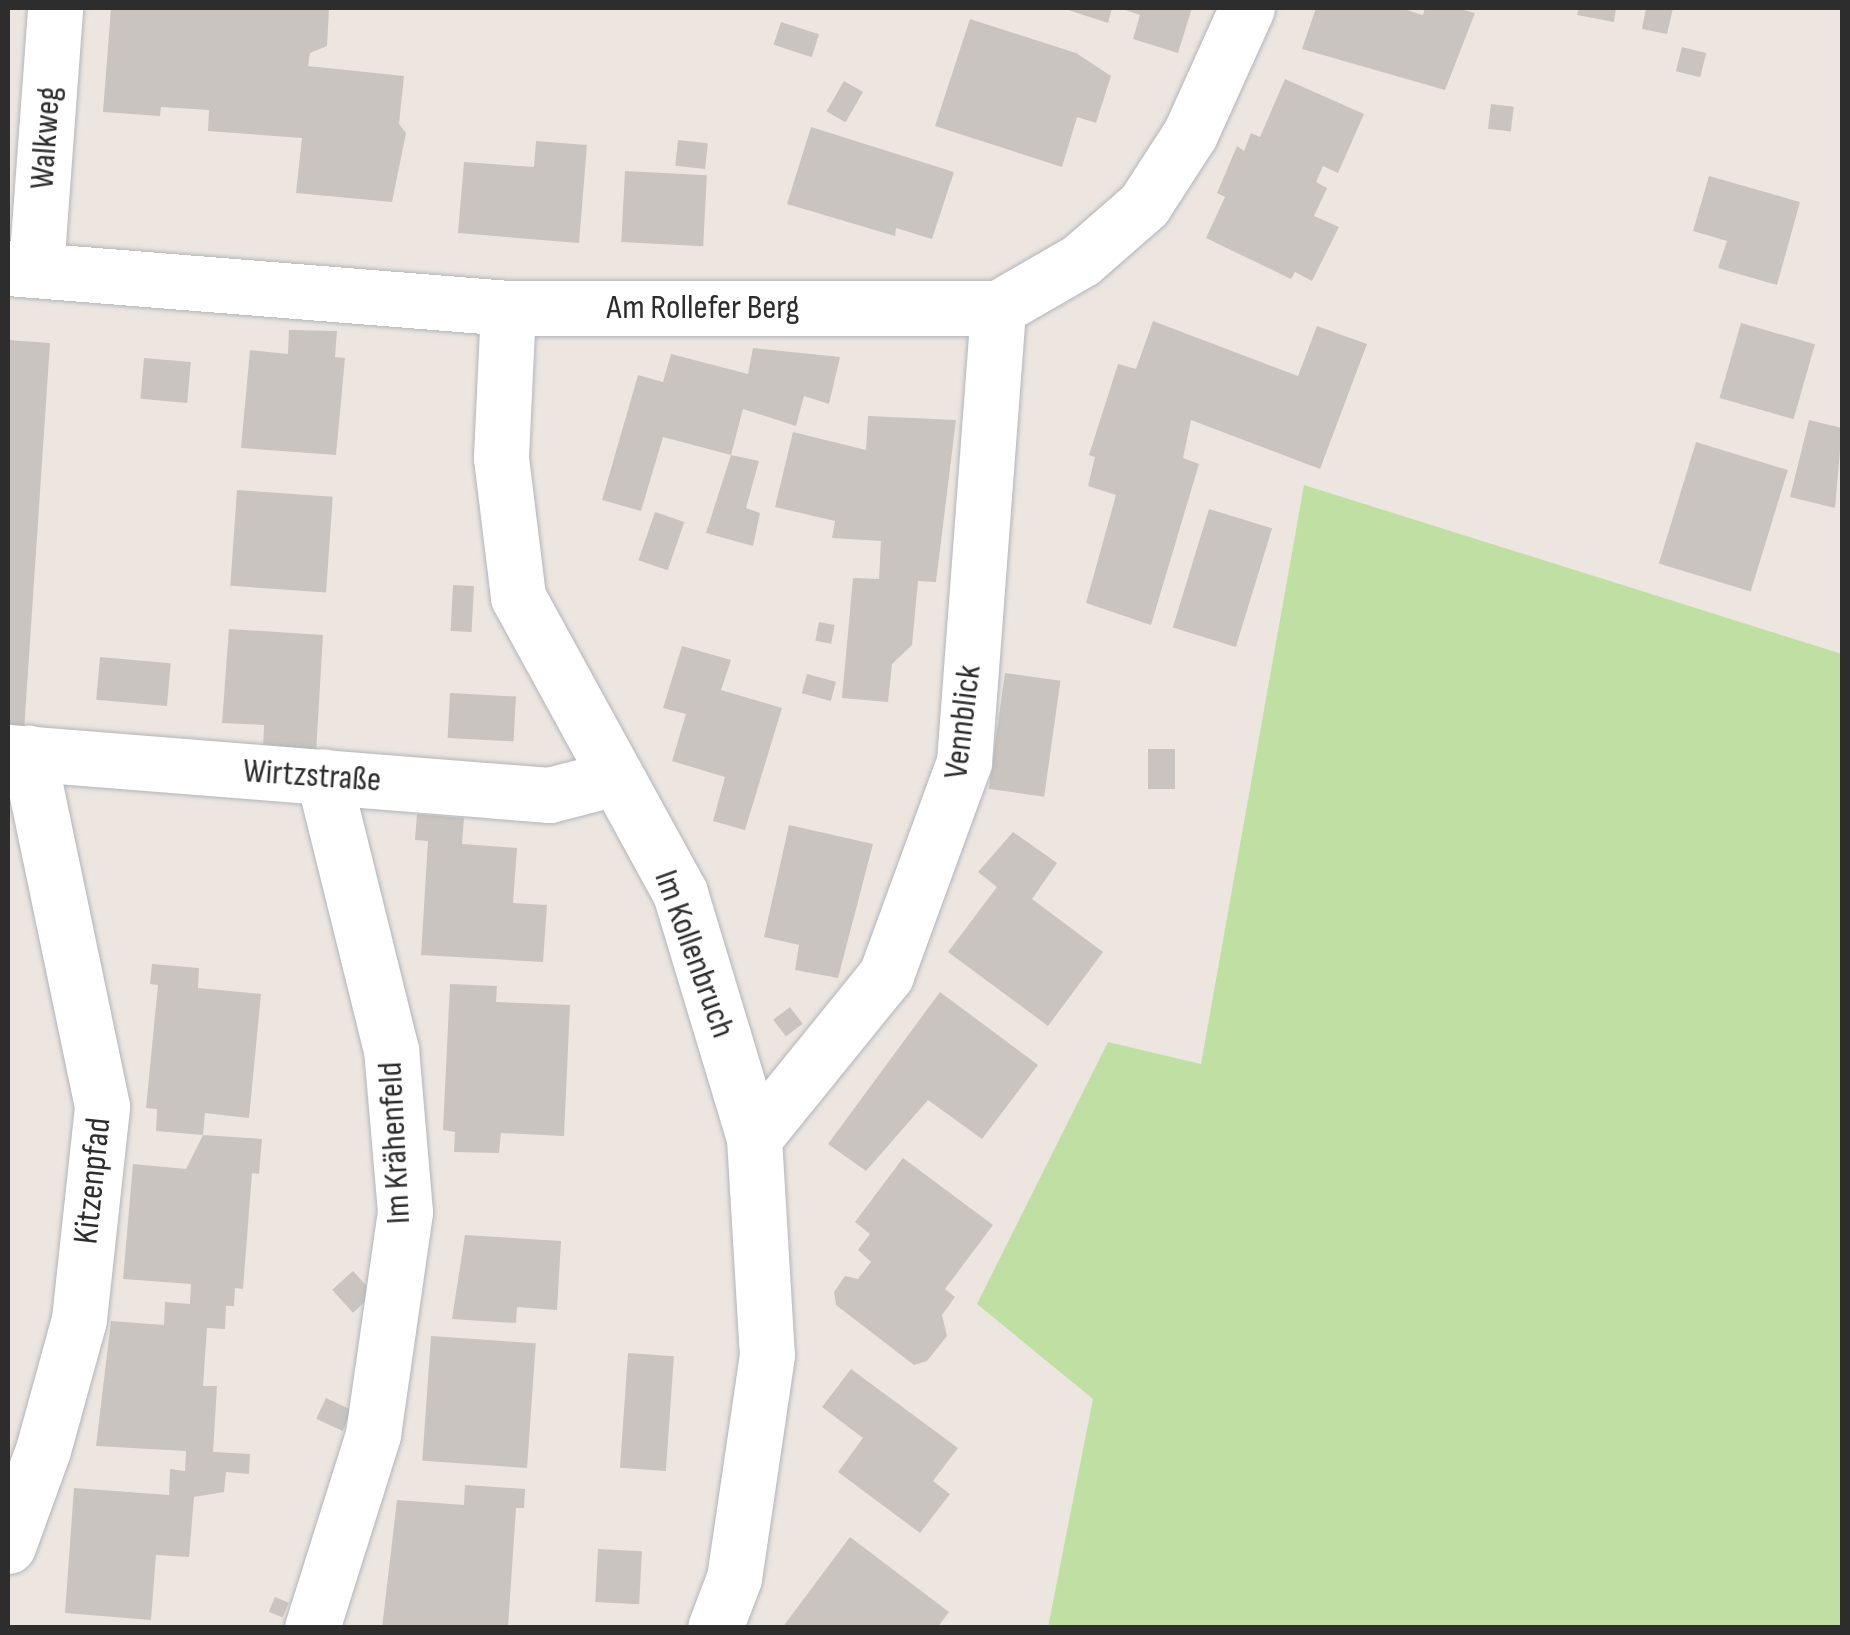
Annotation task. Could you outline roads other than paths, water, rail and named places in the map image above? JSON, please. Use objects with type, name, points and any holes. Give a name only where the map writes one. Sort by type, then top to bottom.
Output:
[{"type":"street","name":"Walkweg","points":[[22,269],[55,8]]},
{"type":"street","points":[[998,308],[1080,260],[1144,205],[1190,134],[1247,8]]},
{"type":"street","name":"Am Rollefer Berg","points":[[22,269],[508,308],[998,308]]},
{"type":"street","name":"Im Kollenbruch","points":[[508,308],[500,458],[518,598],[680,893],[754,1138],[767,1355],[734,1578],[715,1628]]},
{"type":"street","name":"Vennblick","points":[[754,1138],[886,975],[964,762],[998,308]]},
{"type":"street","name":"Wirtzstraße","points":[[18,752],[549,795],[614,778]]},
{"type":"street","name":"Kitzenpfad","points":[[8,1546],[43,1450],[79,1318],[102,1106],[18,752]]},
{"type":"street","name":"Im Krähenfeld","points":[[312,1628],[338,1563],[373,1434],[405,1212],[391,1050],[323,776]]}]
